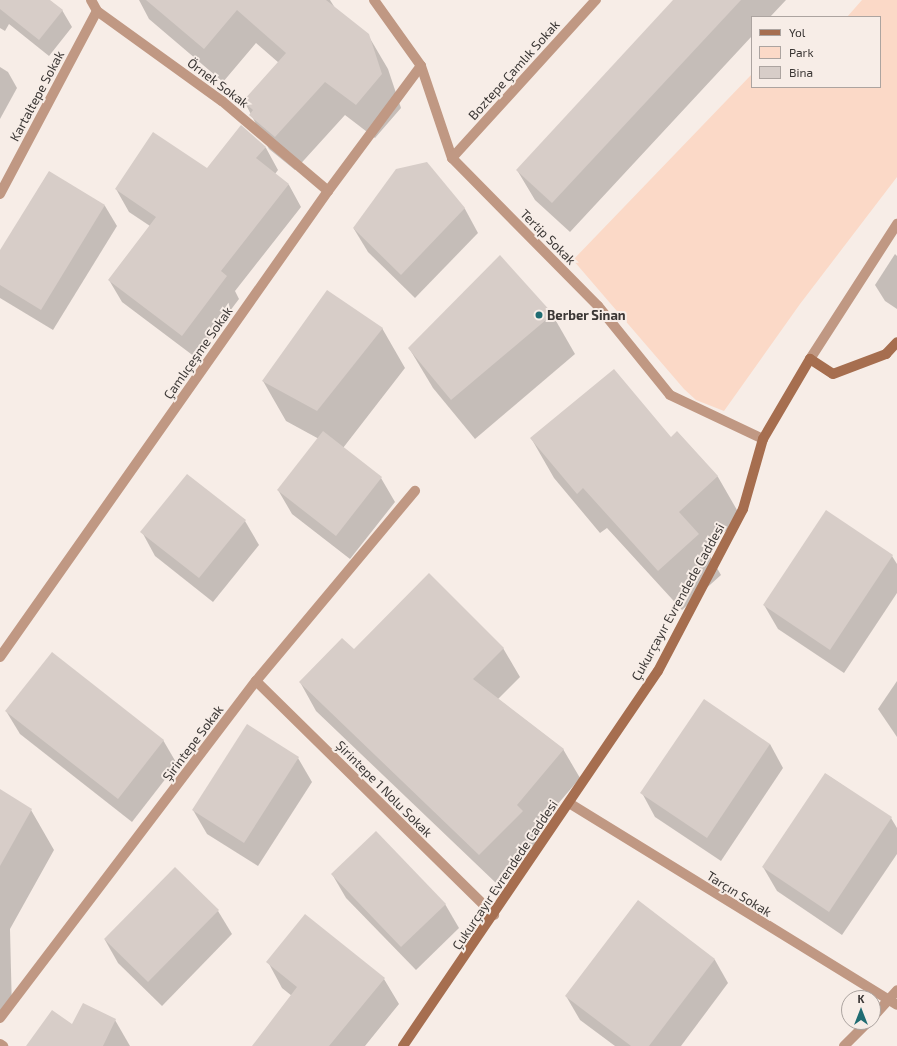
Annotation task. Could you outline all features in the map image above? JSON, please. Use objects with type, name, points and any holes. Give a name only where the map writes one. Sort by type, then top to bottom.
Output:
[{"type":"street","name":"Örnek Sokak","points":[[91,0],[98,11],[222,101],[328,191]]},
{"type":"street","name":"Tertip Sokak","points":[[374,0],[421,66],[452,158],[598,306],[670,395],[762,439]]},
{"type":"street","name":"Boztepe Çamlık Sokak","points":[[452,158],[596,0]]},
{"type":"street","name":"Kartaltepe Sokak","points":[[0,194],[98,11]]},
{"type":"street","name":"Çamlıçeşme Sokak","points":[[0,657],[328,191],[421,66]]},
{"type":"street","points":[[897,224],[810,359],[833,374],[886,354],[897,342]]},
{"type":"street","name":"Çukurçayır Evrendede Caddesi","points":[[403,1046],[494,915],[658,671],[743,509],[762,439],[810,359]]},
{"type":"street","name":"Şirintepe Sokak","points":[[0,1018],[256,681],[415,491]]},
{"type":"street","name":"Şirintepe 1 Nolu Sokak","points":[[256,681],[494,915]]},
{"type":"street","name":"Tarçın Sokak","points":[[569,803],[893,1003]]},
{"type":"street","points":[[881,1011],[893,1003],[897,990]]},
{"type":"street","points":[[844,1046],[860,1030]]},
{"type":"green space","points":[[862,0],[897,0],[897,177],[800,304],[724,411],[696,400],[684,389],[573,260],[751,75],[751,88],[881,88],[881,16],[848,16]]},
{"type":"building","points":[[0,0],[50,0],[63,10],[39,40],[0,9]]},
{"type":"building","points":[[146,0],[326,0],[369,34],[382,74],[356,105],[325,82],[275,137],[249,115],[253,110],[243,101],[286,53],[237,10],[204,49]]},
{"type":"building","points":[[673,0],[741,0],[552,203],[516,170]]},
{"type":"building","points":[[241,125],[266,147],[256,158],[289,184],[221,271],[227,276],[182,336],[108,280],[156,217],[115,189],[153,132],[207,168]]},
{"type":"building","points":[[427,162],[465,208],[401,275],[353,228],[396,169]]},
{"type":"building","points":[[49,171],[105,205],[41,310],[0,285],[0,250]]},
{"type":"building","points":[[500,255],[553,314],[451,400],[408,348]]},
{"type":"building","points":[[327,290],[383,328],[317,411],[262,381]]},
{"type":"building","points":[[614,369],[671,437],[677,431],[718,476],[679,512],[699,534],[658,571],[583,488],[577,494],[530,438]]},
{"type":"building","points":[[323,431],[382,477],[336,536],[277,490]]},
{"type":"building","points":[[187,474],[246,520],[199,578],[140,532]]},
{"type":"building","points":[[826,510],[893,555],[830,650],[763,605]]},
{"type":"building","points":[[429,573],[504,648],[473,679],[564,749],[517,805],[523,811],[479,855],[299,682],[342,638],[354,649]]},
{"type":"building","points":[[52,652],[164,740],[118,799],[5,711]]},
{"type":"building","points":[[704,699],[770,744],[707,838],[640,793]]},
{"type":"building","points":[[247,724],[299,757],[244,843],[192,810]]},
{"type":"building","points":[[825,773],[892,817],[829,912],[762,867]]},
{"type":"building","points":[[0,789],[32,809],[0,866]]},
{"type":"building","points":[[376,831],[446,904],[401,947],[331,874]]},
{"type":"building","points":[[175,867],[219,910],[148,982],[104,939]]},
{"type":"building","points":[[638,900],[715,959],[649,1046],[631,1046],[565,996]]},
{"type":"building","points":[[305,914],[385,978],[329,1046],[252,1046],[297,987],[266,962]]},
{"type":"building","points":[[83,1003],[116,1019],[103,1046],[26,1046],[52,1010],[72,1024]]},
{"type":"place","name":"Berber Sinan","points":[[539,315]]}]
